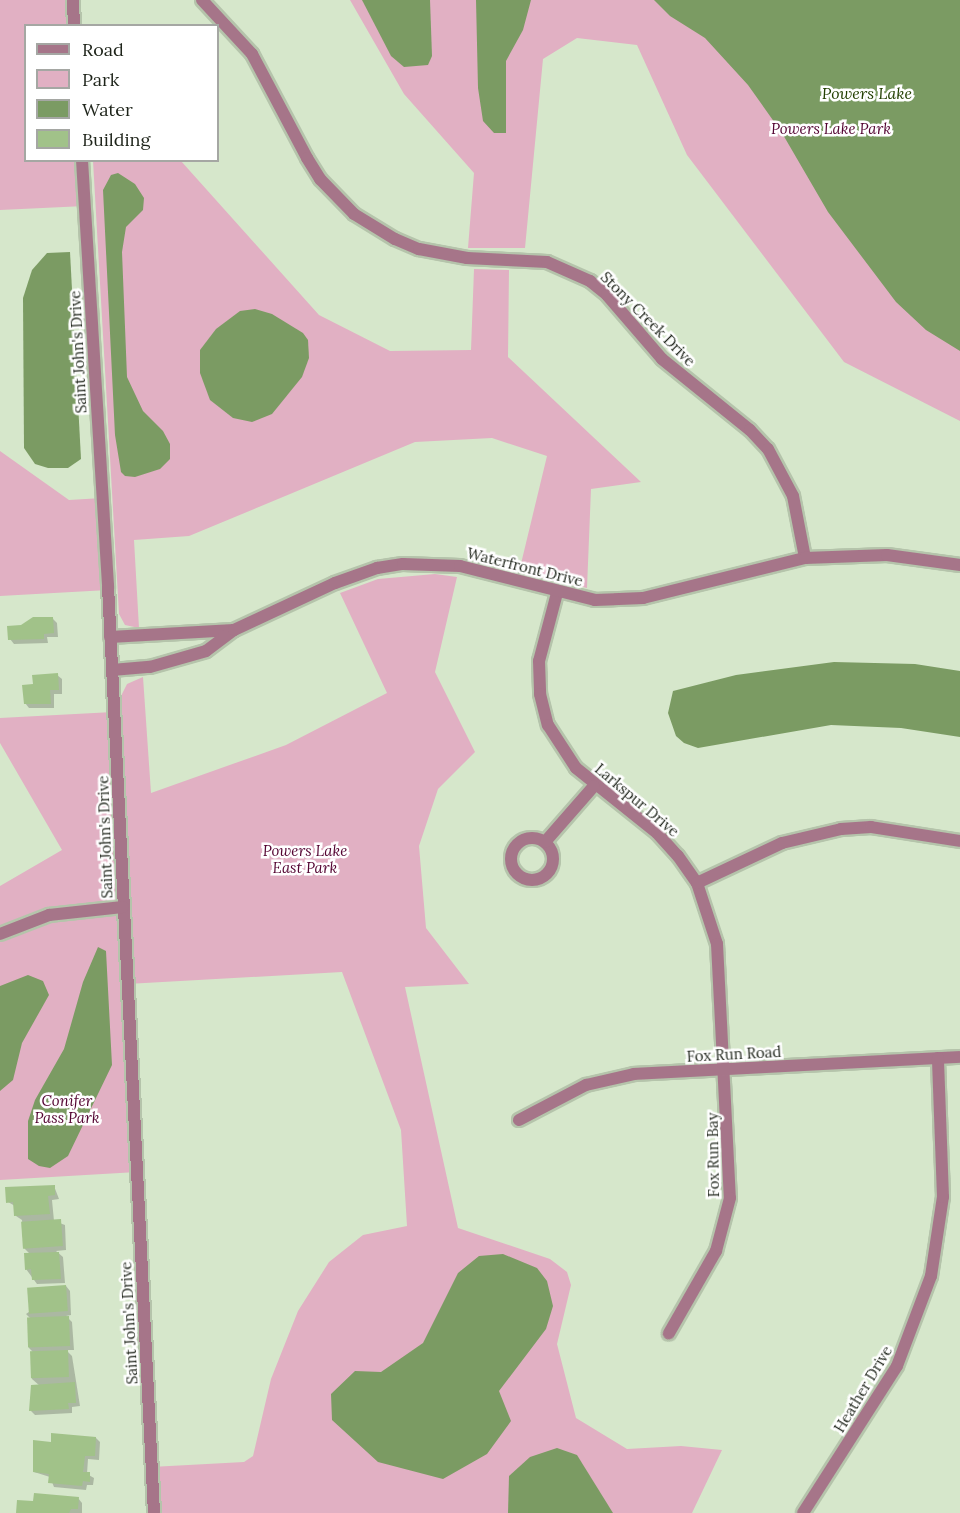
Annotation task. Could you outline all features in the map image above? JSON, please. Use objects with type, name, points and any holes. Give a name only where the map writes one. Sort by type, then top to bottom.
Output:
[{"type":"street","points":[[73,0],[74,24]]},
{"type":"street","name":"Stony Creek Drive","points":[[202,0],[252,54],[311,165],[354,214],[395,239],[419,249],[467,258],[547,262],[580,275],[607,295],[662,359],[750,430],[768,449],[793,496],[805,558]]},
{"type":"street","name":"Saint John's Drive","points":[[82,162],[112,670],[154,1513]]},
{"type":"street","name":"Waterfront Drive","points":[[112,670],[176,662],[206,651],[234,630],[354,574],[403,564],[460,566],[557,593],[595,600],[643,598],[805,558],[887,555],[960,565]]},
{"type":"street","name":"Larkspur Drive","points":[[557,593],[539,661],[540,694],[548,725],[561,749],[594,786],[657,834],[696,883],[717,944],[725,1069]]},
{"type":"street","name":"Waterfront Drive","points":[[110,637],[234,630]]},
{"type":"street","points":[[544,842],[594,786]]},
{"type":"street","points":[[696,883],[782,843],[832,830],[871,827],[960,841]]},
{"type":"street","points":[[0,934],[49,915],[123,907]]},
{"type":"street","name":"Fox Run Road","points":[[519,1120],[586,1084],[613,1077],[960,1056]]},
{"type":"street","name":"Heather Drive","points":[[803,1513],[897,1366],[931,1276],[943,1197],[938,1058]]},
{"type":"street","name":"Fox Run Bay","points":[[669,1333],[702,1281],[725,1223],[731,1172],[725,1069]]},
{"type":"green space","points":[[0,0],[73,0],[74,24],[24,24],[24,162],[82,162],[85,206],[0,210]]},
{"type":"green space","name":"Powers Lake Park","points":[[350,0],[960,0],[960,421],[844,362],[687,155],[637,45],[577,38],[543,59],[525,248],[468,248],[474,173],[404,94]]},
{"type":"green space","points":[[93,162],[182,162],[319,315],[390,351],[471,350],[474,269],[509,270],[508,357],[641,482],[591,489],[587,588],[519,572],[547,456],[492,438],[415,442],[189,536],[134,540],[139,628],[125,625],[119,614]]},
{"type":"green space","points":[[0,451],[69,500],[102,498],[108,590],[0,596]]},
{"type":"green space","points":[[435,574],[457,577],[435,672],[475,752],[438,789],[419,846],[426,928],[469,984],[405,987],[458,1228],[550,1259],[567,1272],[571,1285],[557,1344],[576,1418],[627,1449],[681,1446],[722,1450],[692,1513],[154,1513],[151,1467],[244,1462],[253,1456],[271,1379],[298,1311],[329,1262],[363,1235],[407,1226],[401,1130],[342,972],[127,984],[137,1172],[0,1180],[0,886],[62,850],[0,743],[0,718],[113,712],[127,684],[143,677],[151,793],[286,745],[387,693],[340,593],[378,579]]},
{"type":"water","points":[[362,0],[430,0],[432,56],[428,65],[404,67],[391,56]]},
{"type":"water","points":[[476,0],[531,0],[523,30],[506,61],[506,133],[494,133],[483,121],[478,88]]},
{"type":"water","name":"Powers Lake","points":[[654,0],[960,0],[960,351],[926,330],[896,302],[828,212],[782,133],[748,85],[705,38],[670,16]]},
{"type":"water","points":[[118,173],[135,184],[144,198],[143,210],[126,227],[122,252],[127,377],[143,411],[163,431],[170,444],[170,459],[160,469],[135,477],[125,476],[121,472],[115,435],[103,190],[111,175]]},
{"type":"water","points":[[70,252],[81,459],[68,468],[48,468],[35,464],[24,448],[23,298],[32,270],[47,253]]},
{"type":"water","points":[[255,309],[272,314],[303,333],[308,340],[309,358],[302,377],[272,414],[252,422],[233,418],[210,400],[200,373],[200,350],[216,329],[240,311]]},
{"type":"water","points":[[834,662],[915,664],[960,671],[960,737],[901,728],[831,725],[698,748],[684,743],[676,736],[668,713],[673,691],[736,675]]},
{"type":"water","points":[[98,947],[106,951],[112,1065],[68,1156],[50,1168],[39,1166],[28,1159],[28,1121],[35,1100],[64,1049],[83,982]]},
{"type":"water","points":[[28,975],[43,981],[49,995],[22,1043],[13,1080],[0,1091],[0,986]]},
{"type":"water","points":[[503,1254],[537,1268],[547,1281],[553,1306],[546,1329],[499,1391],[511,1421],[487,1454],[443,1479],[378,1462],[332,1420],[331,1394],[355,1371],[381,1372],[423,1343],[458,1273],[479,1256]]},
{"type":"water","points":[[557,1448],[577,1455],[613,1513],[508,1513],[509,1476],[530,1457]]},
{"type":"building","points":[[33,617],[53,617],[54,633],[44,634],[44,639],[8,640],[7,626],[21,625]]},
{"type":"building","points":[[58,673],[59,690],[50,690],[51,704],[24,704],[22,685],[33,684],[32,675]]},
{"type":"building","points":[[55,1185],[55,1195],[48,1196],[50,1214],[14,1216],[13,1202],[6,1203],[5,1187]]},
{"type":"building","points":[[61,1219],[63,1246],[23,1249],[21,1222]]},
{"type":"building","points":[[59,1252],[61,1279],[32,1280],[31,1269],[25,1270],[24,1253]]},
{"type":"building","points":[[66,1285],[68,1311],[29,1314],[27,1288]]},
{"type":"building","points":[[69,1316],[70,1346],[28,1347],[27,1317]]},
{"type":"building","points":[[68,1350],[69,1377],[31,1378],[30,1351]]},
{"type":"building","points":[[75,1382],[76,1403],[68,1403],[69,1409],[29,1411],[31,1385]]},
{"type":"building","points":[[51,1433],[96,1437],[95,1456],[85,1456],[83,1472],[90,1472],[90,1482],[83,1481],[82,1486],[48,1483],[49,1474],[33,1472],[33,1440],[51,1442]]},
{"type":"building","points":[[34,1493],[79,1497],[78,1509],[71,1509],[69,1513],[16,1513],[17,1500],[33,1501]]},
{"type":"park label","name":"Powers Lake East Park","points":[[305,858]]},
{"type":"park label","name":"Conifer Pass Park","points":[[67,1108]]}]
